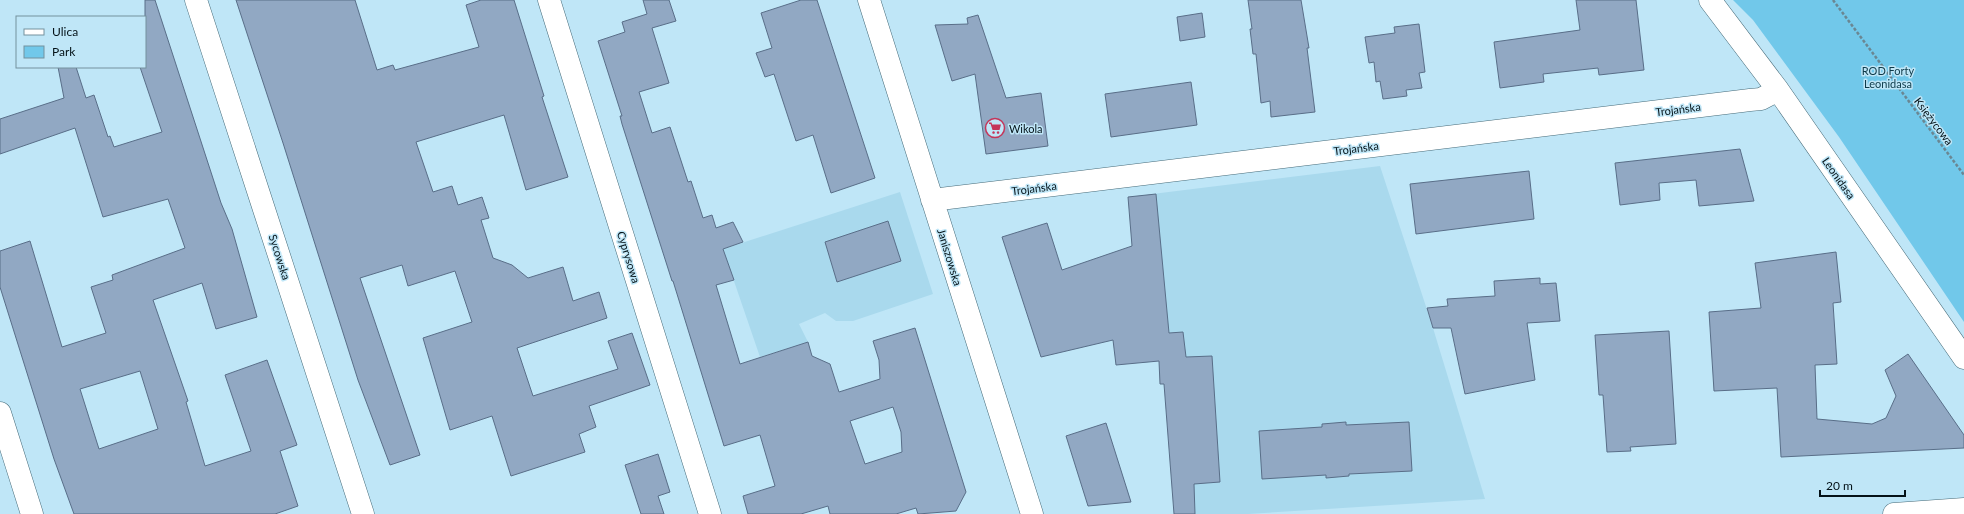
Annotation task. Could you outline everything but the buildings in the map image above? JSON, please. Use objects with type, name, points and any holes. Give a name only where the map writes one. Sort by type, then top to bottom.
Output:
[{"type":"street","name":"Sycowska","points":[[196,0],[363,514]]},
{"type":"street","name":"Cyprysowa","points":[[550,0],[710,514]]},
{"type":"street","name":"Janiszowska","points":[[869,0],[1032,514]]},
{"type":"street","name":"Leonidasa","points":[[1710,0],[1778,90],[1964,358]]},
{"type":"street","name":"Trojańska","points":[[932,200],[1761,99],[1778,90]]},
{"type":"street","points":[[0,413],[32,514]]},
{"type":"street","points":[[1894,514],[1964,509]]},
{"type":"path","name":"Księżycowa","points":[[1833,0],[1964,175]]},
{"type":"shaded area","points":[[1380,166],[1433,328],[1485,499],[1248,514],[1195,514],[1185,357],[1144,363],[1128,197]]},
{"type":"shaded area","points":[[900,192],[933,294],[853,321],[836,321],[825,313],[799,324],[808,342],[760,357],[723,249]]},
{"type":"green space","name":"ROD Forty Leonidasa","points":[[1733,0],[1964,0],[1964,322],[1839,137],[1753,20]]},
{"type":"place","name":"Wikola","points":[[995,128]]}]
